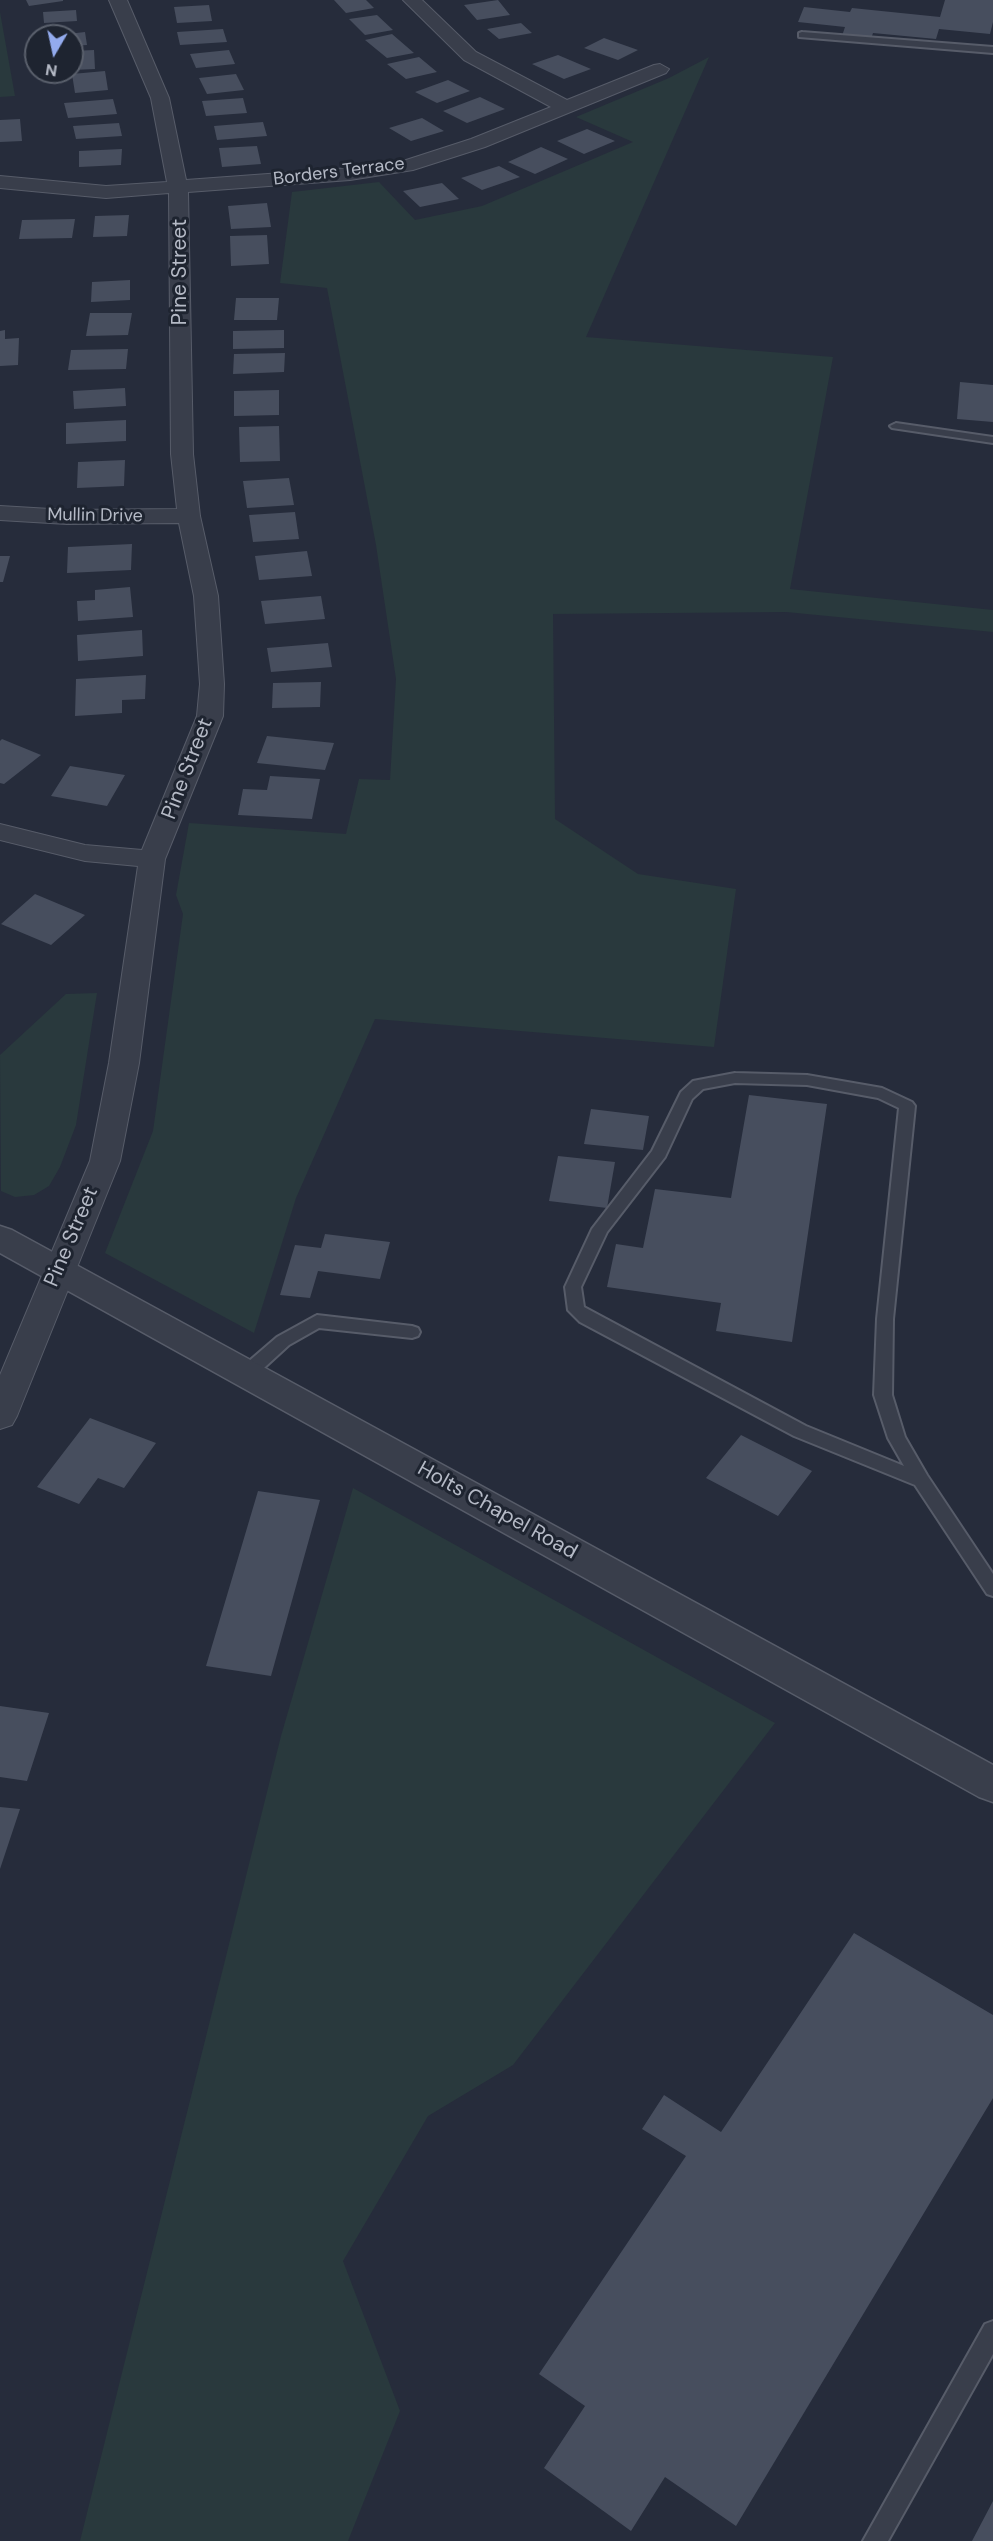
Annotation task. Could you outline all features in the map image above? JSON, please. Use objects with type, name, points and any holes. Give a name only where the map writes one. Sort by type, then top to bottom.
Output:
[{"type":"street","name":"Pine Street","points":[[0,1416],[58,1270],[105,1161],[124,1063],[152,859],[210,716],[213,684],[206,596],[189,516],[182,454],[180,200],[160,98],[117,0]]},
{"type":"street","points":[[412,0],[470,56],[566,107]]},
{"type":"street","name":"Borders Terrace","points":[[0,182],[106,192],[350,174],[406,166],[478,143],[660,69]]},
{"type":"street","name":"Mullin Drive","points":[[0,513],[67,517],[189,516]]},
{"type":"street","points":[[0,832],[85,853],[152,859]]},
{"type":"street","name":"Holts Chapel Road","points":[[0,1238],[993,1785]]},
{"type":"lane","points":[[802,35],[993,50]]},
{"type":"lane","points":[[896,426],[993,440]]},
{"type":"lane","points":[[921,1480],[800,1431],[586,1318],[576,1310],[573,1287],[582,1262],[600,1229],[659,1153],[686,1096],[698,1085],[735,1078],[807,1080],[882,1093],[907,1106],[885,1319],[883,1395],[897,1437],[921,1480],[993,1588]]},
{"type":"lane","points":[[247,1373],[283,1341],[317,1321],[412,1332]]},
{"type":"lane","points":[[875,2541],[993,2332]]},
{"type":"shaded area","points":[[0,12],[15,96],[0,97]]},
{"type":"shaded area","points":[[709,57],[586,337],[833,357],[790,589],[993,610],[993,632],[786,612],[553,614],[555,819],[638,874],[736,889],[714,1047],[375,1019],[296,1198],[254,1333],[105,1253],[153,1131],[183,914],[176,895],[189,823],[346,834],[359,779],[390,780],[396,679],[376,545],[327,288],[280,283],[292,192],[379,182],[415,220],[482,206],[633,142],[576,117],[669,78]]},
{"type":"shaded area","points":[[97,993],[76,1125],[60,1167],[49,1186],[34,1195],[15,1197],[1,1191],[0,1055],[66,994]]},
{"type":"shaded area","points":[[353,1488],[775,1723],[513,2065],[428,2116],[343,2261],[400,2411],[348,2541],[80,2541],[281,1736]]},
{"type":"building","points":[[26,0],[63,0],[63,1],[29,6]]},
{"type":"building","points":[[334,0],[366,0],[374,8],[346,13]]},
{"type":"building","points":[[498,0],[510,15],[477,20],[464,5]]},
{"type":"building","points":[[945,0],[993,0],[993,22],[990,34],[939,29],[936,39],[873,33],[871,39],[842,36],[845,27],[798,22],[804,7],[850,12],[852,8],[940,17]]},
{"type":"building","points":[[209,5],[212,21],[177,23],[174,7]]},
{"type":"building","points":[[76,10],[77,21],[44,23],[43,12]]},
{"type":"building","points":[[377,15],[393,30],[365,35],[349,19]]},
{"type":"building","points":[[521,23],[532,33],[499,39],[487,29]]},
{"type":"building","points":[[223,29],[227,42],[180,45],[177,32]]},
{"type":"building","points":[[85,32],[87,45],[84,45]]},
{"type":"building","points":[[392,34],[414,53],[387,58],[365,40]]},
{"type":"building","points":[[604,38],[638,50],[618,60],[584,48]]},
{"type":"building","points":[[84,50],[94,50],[95,69],[84,69]]},
{"type":"building","points":[[229,50],[235,64],[196,68],[190,54]]},
{"type":"building","points":[[558,55],[591,69],[564,79],[532,64]]},
{"type":"building","points":[[419,57],[437,72],[406,79],[387,64]]},
{"type":"building","points":[[105,71],[108,90],[75,93],[74,84],[84,84],[84,73]]},
{"type":"building","points":[[236,74],[244,90],[207,94],[199,78]]},
{"type":"building","points":[[448,80],[470,91],[437,103],[415,92]]},
{"type":"building","points":[[480,97],[505,109],[467,123],[443,111]]},
{"type":"building","points":[[243,98],[247,113],[206,116],[202,101]]},
{"type":"building","points":[[113,99],[117,114],[68,118],[64,103]]},
{"type":"building","points":[[422,118],[444,131],[411,141],[389,128]]},
{"type":"building","points":[[20,119],[22,141],[0,142],[0,120]]},
{"type":"building","points":[[263,122],[267,136],[217,140],[214,126]]},
{"type":"building","points":[[119,123],[122,136],[76,139],[73,126]]},
{"type":"building","points":[[587,129],[615,141],[584,154],[557,141]]},
{"type":"building","points":[[257,146],[261,164],[222,167],[219,148]]},
{"type":"building","points":[[541,147],[568,159],[535,174],[508,162]]},
{"type":"building","points":[[122,149],[121,165],[79,167],[79,151]]},
{"type":"building","points":[[499,166],[520,177],[482,190],[461,178]]},
{"type":"building","points":[[442,183],[459,199],[420,207],[403,191]]},
{"type":"building","points":[[267,203],[271,227],[231,229],[228,206]]},
{"type":"building","points":[[129,215],[127,236],[93,237],[95,216]]},
{"type":"building","points":[[75,219],[72,238],[19,239],[22,220]]},
{"type":"building","points":[[267,235],[269,264],[231,266],[230,236]]},
{"type":"building","points":[[130,280],[130,300],[91,302],[92,282]]},
{"type":"building","points":[[236,298],[279,298],[277,320],[234,320]]},
{"type":"building","points":[[90,313],[132,313],[128,335],[86,336]]},
{"type":"building","points":[[5,330],[5,339],[19,338],[18,365],[0,366],[0,331]]},
{"type":"building","points":[[284,330],[284,348],[233,349],[233,331]]},
{"type":"building","points":[[128,349],[126,369],[68,370],[71,350]]},
{"type":"building","points":[[285,353],[284,372],[233,374],[234,354]]},
{"type":"building","points":[[960,382],[993,385],[993,422],[957,419]]},
{"type":"building","points":[[125,388],[126,406],[74,409],[73,391]]},
{"type":"building","points":[[279,390],[279,415],[234,416],[234,391]]},
{"type":"building","points":[[126,420],[126,441],[66,444],[66,423]]},
{"type":"building","points":[[279,426],[280,461],[240,462],[239,427]]},
{"type":"building","points":[[125,460],[124,486],[77,488],[78,462]]},
{"type":"building","points":[[289,478],[294,505],[247,508],[243,481]]},
{"type":"building","points":[[295,512],[299,539],[253,542],[249,515]]},
{"type":"building","points":[[132,544],[131,570],[67,573],[68,547]]},
{"type":"building","points":[[307,551],[312,576],[259,580],[255,556]]},
{"type":"building","points":[[0,556],[10,556],[3,582],[0,582]]},
{"type":"building","points":[[130,587],[133,617],[78,621],[77,601],[95,600],[95,590]]},
{"type":"building","points":[[321,596],[325,619],[265,624],[261,601]]},
{"type":"building","points":[[142,630],[143,656],[78,661],[77,635]]},
{"type":"building","points":[[328,643],[332,667],[271,672],[267,648]]},
{"type":"building","points":[[146,675],[145,699],[122,700],[122,713],[75,716],[76,679]]},
{"type":"building","points":[[321,682],[320,707],[272,708],[273,683]]},
{"type":"building","points":[[267,736],[334,743],[325,770],[257,763]]},
{"type":"building","points":[[2,739],[41,755],[4,784],[0,783],[0,741]]},
{"type":"building","points":[[70,766],[125,775],[107,806],[51,796]]},
{"type":"building","points":[[270,776],[320,779],[312,819],[238,815],[243,789],[267,790]]},
{"type":"building","points":[[35,894],[85,915],[51,945],[1,924]]},
{"type":"building","points":[[749,1095],[827,1104],[792,1342],[716,1331],[721,1303],[607,1287],[616,1244],[643,1248],[655,1189],[731,1198]]},
{"type":"building","points":[[591,1109],[649,1116],[643,1150],[584,1144]]},
{"type":"building","points":[[558,1156],[615,1162],[607,1208],[549,1201]]},
{"type":"building","points":[[325,1234],[390,1242],[380,1279],[318,1271],[310,1298],[280,1295],[295,1245],[321,1248]]},
{"type":"building","points":[[90,1418],[156,1443],[124,1488],[98,1478],[79,1504],[37,1487]]},
{"type":"building","points":[[741,1435],[812,1471],[778,1516],[706,1478]]},
{"type":"building","points":[[258,1491],[320,1500],[271,1676],[206,1666]]},
{"type":"building","points":[[0,1706],[49,1713],[27,1781],[0,1777]]},
{"type":"building","points":[[0,1807],[20,1809],[0,1869]]},
{"type":"building","points":[[854,1933],[993,2015],[993,2098],[736,2526],[665,2477],[631,2531],[544,2468],[585,2406],[539,2374],[686,2156],[642,2129],[664,2095],[721,2132]]},
{"type":"building","points":[[993,2501],[993,2541],[972,2541]]}]
